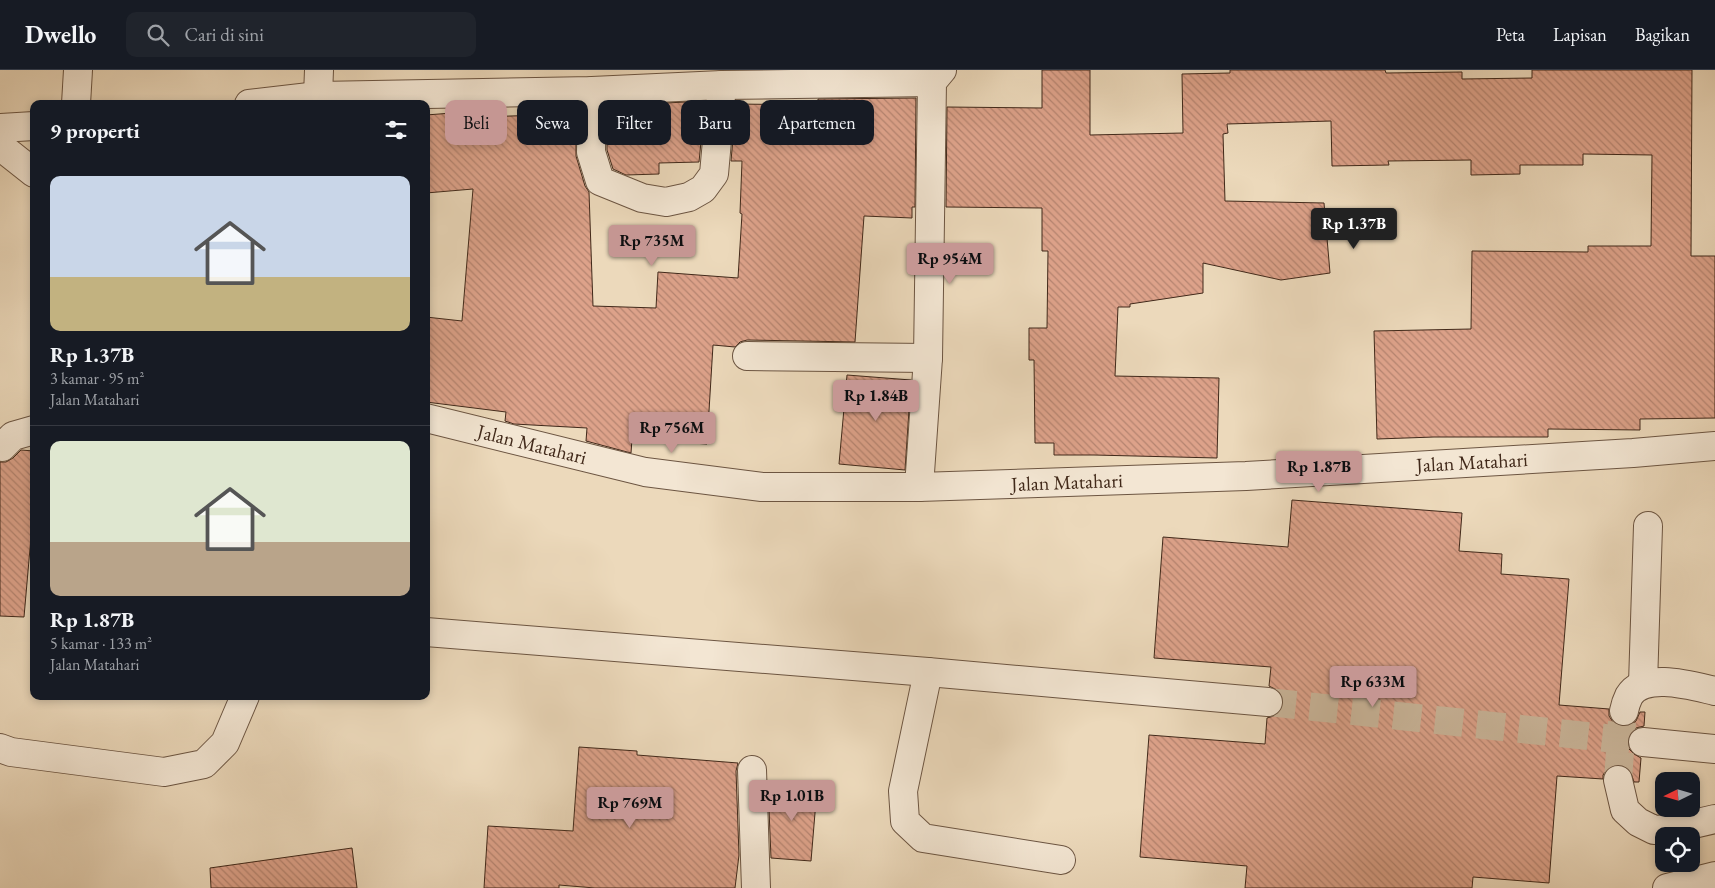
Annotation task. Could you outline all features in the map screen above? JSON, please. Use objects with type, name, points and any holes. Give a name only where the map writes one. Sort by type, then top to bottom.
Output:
[{"type":"street","points":[[76,100],[78,70]]},
{"type":"street","points":[[262,100],[319,83],[592,91],[937,76],[928,358],[919,487]]},
{"type":"street","points":[[592,91],[591,152],[600,181],[642,198],[666,202],[689,197],[703,189],[714,174],[722,85]]},
{"type":"street","points":[[0,128],[30,126]]},
{"type":"street","points":[[0,146],[30,170]]},
{"type":"street","points":[[748,356],[928,358]]},
{"type":"street","name":"Jalan Matahari","points":[[430,419],[645,472],[762,487],[919,487],[1256,475],[1633,453],[1715,446]]},
{"type":"street","points":[[2,447],[13,436],[30,431]]},
{"type":"street","points":[[1643,684],[1648,526]]},
{"type":"street","points":[[430,632],[928,672],[1268,702]]},
{"type":"street","points":[[928,672],[903,791],[905,821],[923,838],[1062,860]]},
{"type":"street","points":[[1624,711],[1630,694],[1643,684],[1675,682],[1715,691]]},
{"type":"street","points":[[0,748],[11,752],[164,772],[204,764],[225,743],[243,700]]},
{"type":"street","points":[[1643,742],[1715,749]]},
{"type":"street","points":[[752,770],[756,888]]},
{"type":"street","points":[[1618,780],[1625,810],[1638,822],[1654,830],[1672,829],[1715,819]]},
{"type":"street","points":[[1667,888],[1715,876]]},
{"type":"building","points":[[1042,70],[1090,70],[1090,135],[1183,133],[1182,74],[1230,73],[1230,70],[1385,70],[1386,73],[1462,72],[1462,79],[1532,78],[1532,70],[1692,70],[1691,256],[1715,256],[1715,418],[1640,419],[1640,430],[1548,429],[1548,437],[1377,439],[1374,331],[1471,329],[1472,251],[1588,252],[1588,246],[1651,246],[1652,155],[1583,154],[1583,165],[1520,165],[1520,174],[1471,175],[1471,160],[1388,161],[1389,165],[1332,166],[1331,121],[1227,124],[1228,133],[1223,134],[1225,201],[1324,203],[1330,273],[1281,280],[1203,263],[1203,293],[1130,304],[1130,307],[1118,307],[1115,376],[1219,378],[1217,458],[1054,455],[1054,443],[1035,443],[1034,360],[1029,360],[1029,328],[1047,328],[1048,251],[1042,251],[1042,208],[946,207],[947,107],[1042,108]]},
{"type":"building","points":[[916,98],[915,207],[912,207],[912,218],[864,216],[855,342],[747,340],[740,342],[735,347],[713,345],[707,444],[632,439],[631,453],[586,441],[587,428],[514,424],[505,421],[506,412],[430,402],[430,317],[462,321],[473,189],[430,193],[430,115],[445,114],[445,145],[507,145],[507,116],[517,116],[517,145],[576,145],[576,156],[585,186],[589,192],[593,306],[656,308],[658,272],[738,278],[742,214],[740,213],[742,161],[731,161],[732,145],[750,145],[750,104],[760,104],[760,145],[874,145],[874,100],[818,100]]},
{"type":"building","points":[[681,102],[681,145],[701,145],[699,162],[659,163],[659,174],[626,175],[613,169],[607,145],[671,145],[671,103]]},
{"type":"building","points":[[847,375],[911,380],[905,470],[839,464]]},
{"type":"building","points":[[21,450],[30,451],[30,549],[24,617],[0,616],[0,462],[6,462]]},
{"type":"building","points":[[1292,500],[1462,513],[1459,551],[1502,554],[1501,574],[1569,579],[1559,705],[1609,709],[1609,716],[1613,722],[1621,726],[1629,726],[1636,721],[1640,712],[1645,712],[1644,726],[1636,728],[1627,741],[1629,749],[1641,758],[1639,782],[1634,782],[1630,770],[1622,765],[1614,765],[1608,768],[1603,775],[1603,779],[1557,776],[1549,883],[1473,877],[1472,888],[1245,888],[1247,866],[1140,857],[1149,735],[1265,744],[1267,718],[1274,716],[1280,711],[1284,703],[1282,696],[1277,690],[1269,686],[1271,667],[1154,658],[1163,537],[1288,547]]},
{"type":"building","points":[[579,747],[637,751],[637,755],[738,763],[736,771],[739,855],[735,888],[595,888],[559,885],[559,888],[484,888],[488,826],[573,831]]},
{"type":"building","points":[[768,785],[817,789],[811,861],[771,858]]},
{"type":"building","points":[[352,848],[357,888],[211,888],[210,868]]},
{"type":"tunnel","points":[[1268,702],[1643,742]]},
{"type":"tunnel","points":[[1618,780],[1622,722]]}]
